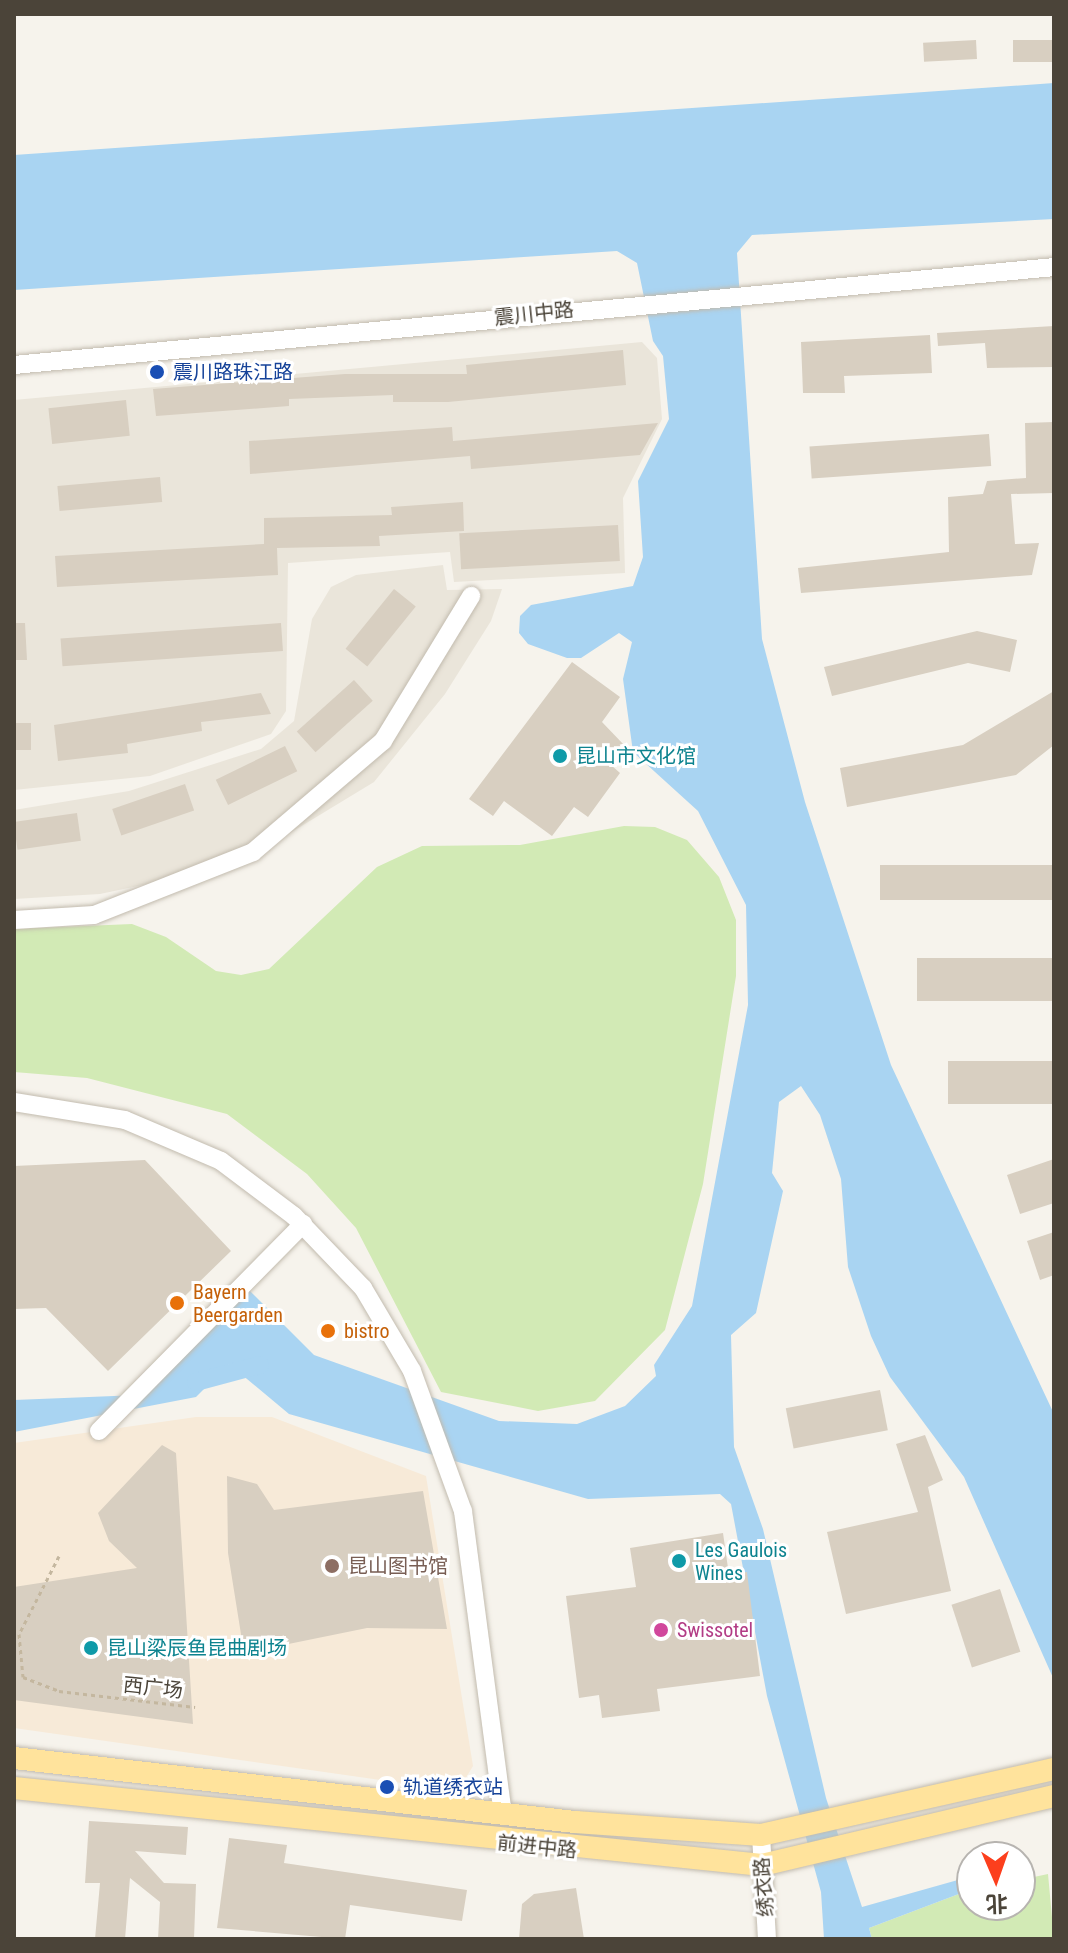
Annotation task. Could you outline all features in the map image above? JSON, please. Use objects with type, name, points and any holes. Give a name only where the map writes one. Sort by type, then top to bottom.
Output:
[{"type":"main road","name":"前进中路","points":[[14,1758],[503,1813],[772,1835],[1054,1769]]},
{"type":"main road","name":"前进中路","points":[[14,1788],[762,1865],[794,1861],[1054,1796]]},
{"type":"street","name":"震川中路","points":[[14,365],[611,306],[1054,267]]},
{"type":"street","points":[[14,920],[94,915],[253,852],[383,741],[471,596]]},
{"type":"street","points":[[14,1102],[59,1105],[179,1139],[303,1224],[363,1288],[412,1371],[463,1511],[503,1813]]},
{"type":"street","points":[[99,1431],[303,1224]]},
{"type":"street","name":"绣衣路","points":[[767,1939],[762,1865],[772,1835]]},
{"type":"path","name":"西广场","points":[[59,1556],[19,1634],[23,1677],[109,1697],[195,1707]]},
{"type":"shaded area","points":[[642,342],[657,358],[662,419],[623,498],[625,573],[454,582],[450,552],[288,563],[286,711],[271,734],[150,776],[14,790],[14,400]]},
{"type":"shaded area","points":[[443,565],[447,590],[502,589],[491,621],[445,694],[374,782],[267,847],[209,871],[100,894],[14,899],[14,810],[129,791],[261,749],[294,721],[312,619],[331,587],[356,575]]},
{"type":"shaded area","points":[[196,1417],[272,1417],[426,1476],[473,1766],[458,1791],[14,1728],[14,1443]]},
{"type":"green space","points":[[624,826],[655,827],[687,840],[719,877],[736,920],[736,976],[703,1184],[665,1330],[595,1401],[538,1411],[441,1392],[356,1228],[307,1174],[227,1114],[87,1078],[14,1072],[14,929],[132,924],[166,937],[216,971],[241,975],[269,969],[377,867],[422,846],[520,845]]},
{"type":"green space","points":[[1048,1874],[1054,1939],[872,1939],[869,1928],[956,1895],[956,1921],[1036,1921],[1036,1877]]},
{"type":"water","points":[[1054,83],[1054,219],[752,235],[737,253],[762,639],[805,802],[891,1065],[1054,1414],[1054,1680],[964,1477],[890,1377],[871,1336],[848,1267],[841,1179],[820,1115],[801,1086],[779,1102],[772,1173],[783,1191],[756,1313],[731,1335],[734,1447],[763,1529],[826,1798],[862,1907],[956,1881],[956,1895],[869,1928],[872,1939],[824,1939],[821,1892],[767,1696],[731,1504],[720,1494],[588,1499],[289,1414],[229,1364],[196,1397],[14,1432],[14,1400],[139,1395],[247,1288],[314,1355],[499,1421],[577,1424],[625,1406],[656,1376],[654,1365],[692,1306],[748,1005],[746,905],[698,811],[633,752],[623,679],[632,642],[619,633],[581,658],[567,658],[528,644],[519,633],[520,616],[531,605],[633,586],[643,557],[638,481],[669,419],[663,356],[653,341],[637,263],[617,251],[14,290],[14,155]]},
{"type":"building","points":[[976,40],[977,59],[924,62],[923,43]]},
{"type":"building","points":[[1013,40],[1054,40],[1054,62],[1013,62]]},
{"type":"building","points":[[1054,326],[1054,367],[987,368],[985,343],[938,346],[937,333]]},
{"type":"building","points":[[930,335],[932,373],[844,376],[845,393],[803,393],[801,342]]},
{"type":"building","points":[[623,350],[626,385],[448,402],[393,402],[393,395],[289,399],[289,406],[156,416],[153,389],[345,374],[467,374],[466,365]]},
{"type":"building","points":[[126,400],[130,436],[52,444],[48,408]]},
{"type":"building","points":[[1054,422],[1054,493],[1011,494],[1015,544],[1039,543],[1032,575],[801,593],[798,568],[949,552],[948,497],[983,494],[987,481],[1026,478],[1025,423]]},
{"type":"building","points":[[658,423],[640,455],[471,469],[470,456],[250,474],[249,441],[452,427],[453,441]]},
{"type":"building","points":[[989,434],[991,466],[812,478],[809,447]]},
{"type":"building","points":[[160,477],[162,502],[60,511],[57,486]]},
{"type":"building","points":[[463,502],[464,531],[379,536],[380,546],[277,548],[278,575],[57,587],[55,556],[264,544],[264,518],[392,515],[391,507]]},
{"type":"building","points":[[618,525],[620,561],[461,569],[459,533]]},
{"type":"building","points":[[394,589],[416,607],[367,666],[346,649]]},
{"type":"building","points":[[14,623],[25,623],[27,660],[14,660]]},
{"type":"building","points":[[281,623],[283,651],[62,666],[61,638]]},
{"type":"building","points":[[977,631],[1017,640],[1010,672],[968,663],[832,696],[824,667]]},
{"type":"building","name":"昆山市文化馆","points":[[572,662],[620,697],[602,722],[625,746],[611,765],[620,773],[588,817],[574,807],[552,836],[504,801],[493,816],[469,799]]},
{"type":"building","points":[[354,680],[373,701],[316,752],[297,732]]},
{"type":"building","points":[[1054,691],[1054,745],[1016,775],[847,807],[840,768],[963,745]]},
{"type":"building","points":[[261,693],[271,714],[201,722],[202,731],[127,744],[128,753],[58,761],[54,725]]},
{"type":"building","points":[[14,723],[31,723],[31,750],[14,750]]},
{"type":"building","points":[[285,746],[297,771],[228,805],[216,780]]},
{"type":"building","points":[[185,784],[194,810],[121,836],[112,809]]},
{"type":"building","points":[[77,813],[81,841],[18,850],[14,822]]},
{"type":"building","points":[[880,865],[1054,865],[1054,900],[880,900]]},
{"type":"building","points":[[917,958],[1054,958],[1054,1001],[917,1001]]},
{"type":"building","points":[[948,1061],[1054,1061],[1054,1104],[948,1104]]},
{"type":"building","points":[[1054,1159],[1054,1203],[1020,1214],[1007,1175]]},
{"type":"building","points":[[145,1160],[231,1251],[108,1371],[46,1308],[14,1309],[14,1166]]},
{"type":"building","points":[[1054,1232],[1054,1275],[1040,1280],[1027,1241]]},
{"type":"building","points":[[880,1390],[888,1430],[794,1449],[786,1408]]},
{"type":"building","points":[[925,1435],[943,1480],[928,1487],[951,1591],[846,1614],[827,1532],[918,1512],[896,1444]]},
{"type":"building","points":[[162,1445],[176,1453],[193,1724],[14,1700],[14,1587],[137,1568],[109,1541],[98,1513]]},
{"type":"building","name":"昆山图书馆","points":[[227,1476],[257,1484],[274,1510],[423,1491],[447,1629],[367,1628],[244,1653],[228,1553]]},
{"type":"building","points":[[723,1533],[729,1575],[747,1572],[760,1676],[657,1689],[660,1711],[602,1718],[599,1695],[579,1698],[566,1596],[636,1587],[630,1548]]},
{"type":"building","points":[[1000,1589],[1020,1652],[972,1668],[951,1605]]},
{"type":"building","points":[[89,1821],[188,1827],[186,1855],[135,1851],[164,1883],[196,1884],[194,1939],[158,1939],[160,1902],[130,1878],[125,1939],[95,1939],[100,1883],[85,1883]]},
{"type":"building","points":[[229,1838],[287,1845],[284,1863],[467,1890],[462,1921],[350,1905],[345,1939],[217,1928]]},
{"type":"building","points":[[576,1888],[584,1939],[519,1939],[522,1904],[534,1894]]},
{"type":"waterway","points":[[196,1382],[260,1365]]},
{"type":"place","name":"震川路珠江路","points":[[157,372]]},
{"type":"place","name":"昆山市文化馆","points":[[560,756]]},
{"type":"place","name":"Bayern Beergarden","points":[[177,1303]]},
{"type":"place","name":"bistro","points":[[328,1331]]},
{"type":"place","name":"Les Gaulois Wines","points":[[679,1561]]},
{"type":"place","name":"昆山图书馆","points":[[332,1566]]},
{"type":"place","name":"Swissotel","points":[[661,1630]]},
{"type":"place","name":"昆山梁辰鱼昆曲剧场","points":[[91,1648]]},
{"type":"place","name":"轨道绣衣站","points":[[387,1787]]}]
